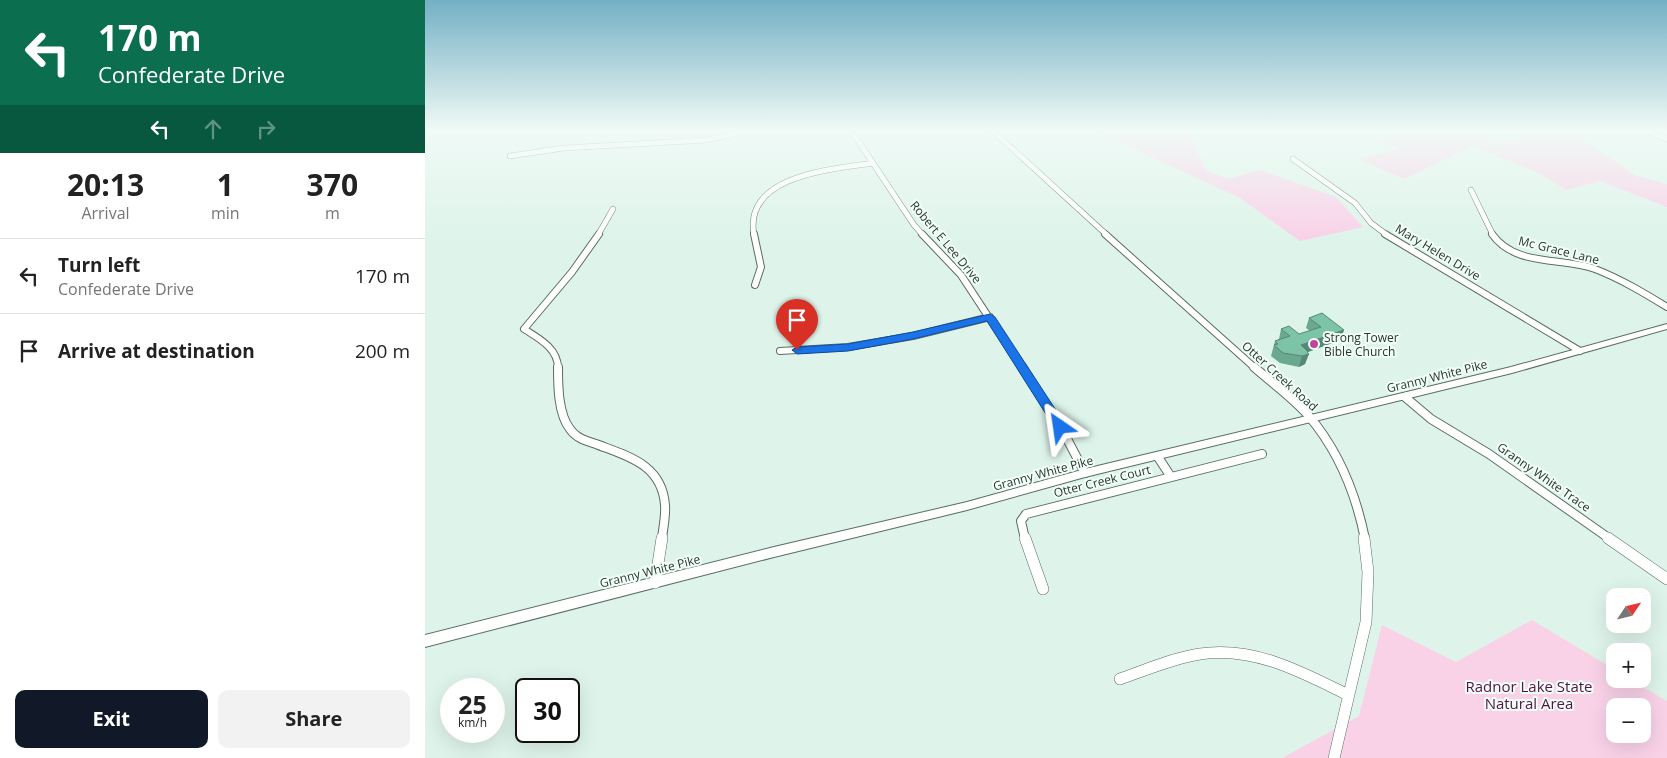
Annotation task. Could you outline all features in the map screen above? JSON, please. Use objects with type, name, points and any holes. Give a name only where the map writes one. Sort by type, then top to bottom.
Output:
[{"type":"main road","name":"Granny White Pike","points":[[425,641],[967,506],[1085,473],[1405,397],[1667,326]]},
{"type":"street","points":[[755,285],[761,270],[754,240],[753,224],[757,204],[773,187],[805,176],[855,166]]},
{"type":"street","name":"Robert E Lee Drive","points":[[875,166],[914,225],[961,274],[1065,435],[1085,473]]},
{"type":"street","name":"Otter Creek Road","points":[[1032,166],[1312,420],[1333,449],[1349,483],[1360,519],[1368,560],[1367,610],[1334,758]]},
{"type":"street","name":"Mary Helen Drive","points":[[1303,166],[1355,203],[1371,223],[1387,235],[1580,351]]},
{"type":"street","name":"Mc Grace Lane","points":[[1471,190],[1494,238],[1506,248],[1535,257],[1593,269],[1633,287],[1667,307]]},
{"type":"street","points":[[613,209],[567,281],[524,329],[547,344],[558,361],[558,397],[569,429],[579,438],[634,459],[653,472],[658,479],[665,504],[662,540],[655,583]]},
{"type":"street","points":[[780,351],[848,347],[913,336],[990,317]]},
{"type":"street","name":"Granny White Trace","points":[[1405,397],[1431,419],[1489,454],[1667,579]]},
{"type":"street","name":"Otter Creek Court","points":[[1043,589],[1022,530],[1021,521],[1026,514],[1262,454]]},
{"type":"street","points":[[1158,457],[1171,477]]},
{"type":"street","points":[[1120,679],[1189,656],[1236,652],[1278,662],[1349,695]]},
{"type":"green space","points":[[1172,166],[1204,166],[1206,171],[1229,179],[1260,170],[1336,197],[1363,227],[1300,241],[1240,198]]},
{"type":"green space","points":[[1376,166],[1430,166],[1404,179]]},
{"type":"green space","points":[[1522,166],[1622,166],[1636,176],[1667,184],[1667,207],[1600,181],[1566,190],[1541,174]]},
{"type":"green space","name":"Radnor Lake State Natural Area","points":[[1532,620],[1606,665],[1606,688],[1645,688],[1667,701],[1667,758],[1282,758],[1359,716],[1382,625],[1456,662]]},
{"type":"building","points":[[1322,313],[1344,330],[1301,345],[1309,354],[1302,356],[1283,353],[1274,345],[1278,344],[1275,341],[1290,336],[1281,329],[1289,326],[1299,334],[1321,327],[1309,318]]},
{"type":"place","name":"Strong Tower Bible Church","points":[[1314,344]]},
{"type":"route","points":[[797,350],[848,347],[913,336],[990,317],[1060,427]]}]
